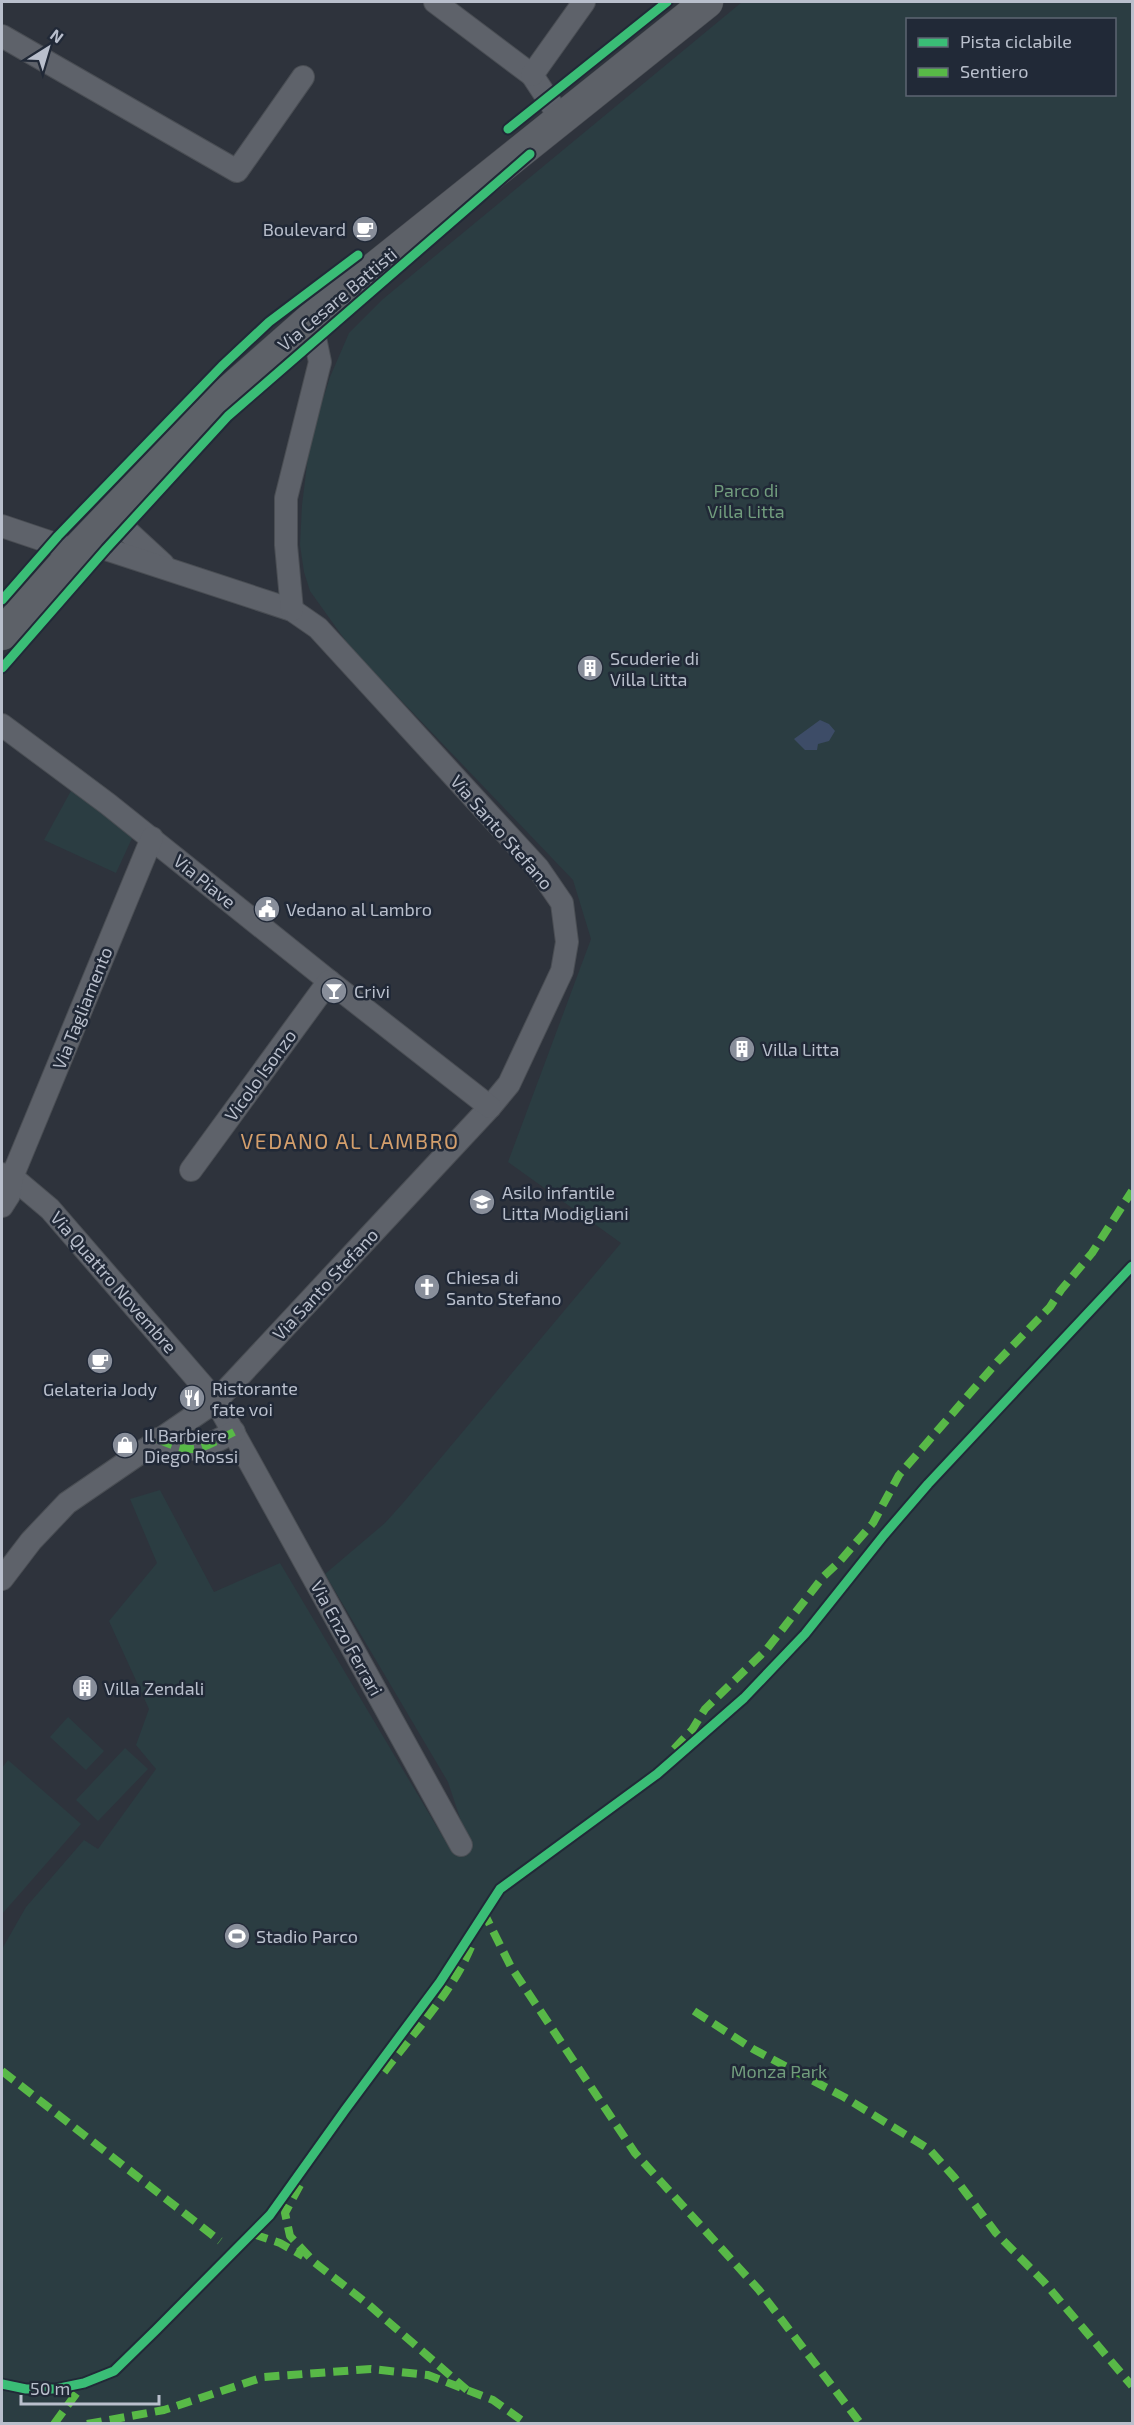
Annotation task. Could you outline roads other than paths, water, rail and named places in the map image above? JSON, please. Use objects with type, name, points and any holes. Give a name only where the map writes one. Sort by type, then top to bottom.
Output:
[{"type":"main road","name":"Via Cesare Battisti","points":[[2,634],[114,510],[226,394],[311,319],[707,2]]},
{"type":"street","points":[[435,2],[532,75],[561,118]]},
{"type":"street","points":[[532,75],[584,2]]},
{"type":"street","points":[[2,36],[237,171],[303,78]]},
{"type":"street","points":[[292,610],[286,544],[286,498],[320,362],[311,319]]},
{"type":"street","points":[[114,510],[125,529],[168,570]]},
{"type":"street","points":[[2,526],[76,551]]},
{"type":"street","name":"Via Santo Stefano","points":[[2,1579],[31,1541],[67,1503],[216,1401],[490,1107],[509,1084],[562,971],[567,942],[562,903],[538,868],[318,628],[292,610],[106,549],[76,551]]},
{"type":"street","name":"Via Piave","points":[[2,725],[152,838],[328,981],[490,1107]]},
{"type":"street","name":"Via Tagliamento","points":[[2,1206],[9,1195],[7,1175],[152,838]]},
{"type":"street","name":"Vicolo Isonzo","points":[[191,1170],[328,981]]},
{"type":"street","name":"Via Quattro Novembre","points":[[7,1175],[50,1209],[216,1401],[234,1432]]},
{"type":"street","points":[[158,1439],[182,1450],[201,1449],[234,1432]]},
{"type":"street","name":"Via Enzo Ferrari","points":[[234,1432],[461,1845]]},
{"type":"water","points":[[820,720],[829,724],[835,731],[829,741],[818,744],[817,750],[805,750],[794,739]]},
{"type":"place","name":"Boulevard","points":[[365,229]]},
{"type":"place","name":"Scuderie di Villa Litta","points":[[590,668]]},
{"type":"place","name":"Vedano al Lambro","points":[[267,909]]},
{"type":"place","name":"Crivi","points":[[334,991]]},
{"type":"place","name":"Villa Litta","points":[[742,1049]]},
{"type":"place","name":"Asilo infantile Litta Modigliani","points":[[482,1202]]},
{"type":"place","name":"Chiesa di Santo Stefano","points":[[427,1287]]},
{"type":"place","name":"Gelateria Jody","points":[[100,1361]]},
{"type":"place","name":"Ristorante fate voi","points":[[192,1398]]},
{"type":"place","name":"Il Barbiere Diego Rossi","points":[[125,1445]]},
{"type":"place","name":"Villa Zendali","points":[[85,1688]]},
{"type":"place","name":"Stadio Parco","points":[[237,1936]]},
{"type":"district","name":"VEDANO AL LAMBRO","points":[[350,1140]]},
{"type":"park label","name":"Parco di Villa Litta","points":[[746,500]]},
{"type":"park label","name":"Monza Park","points":[[779,2071]]}]
